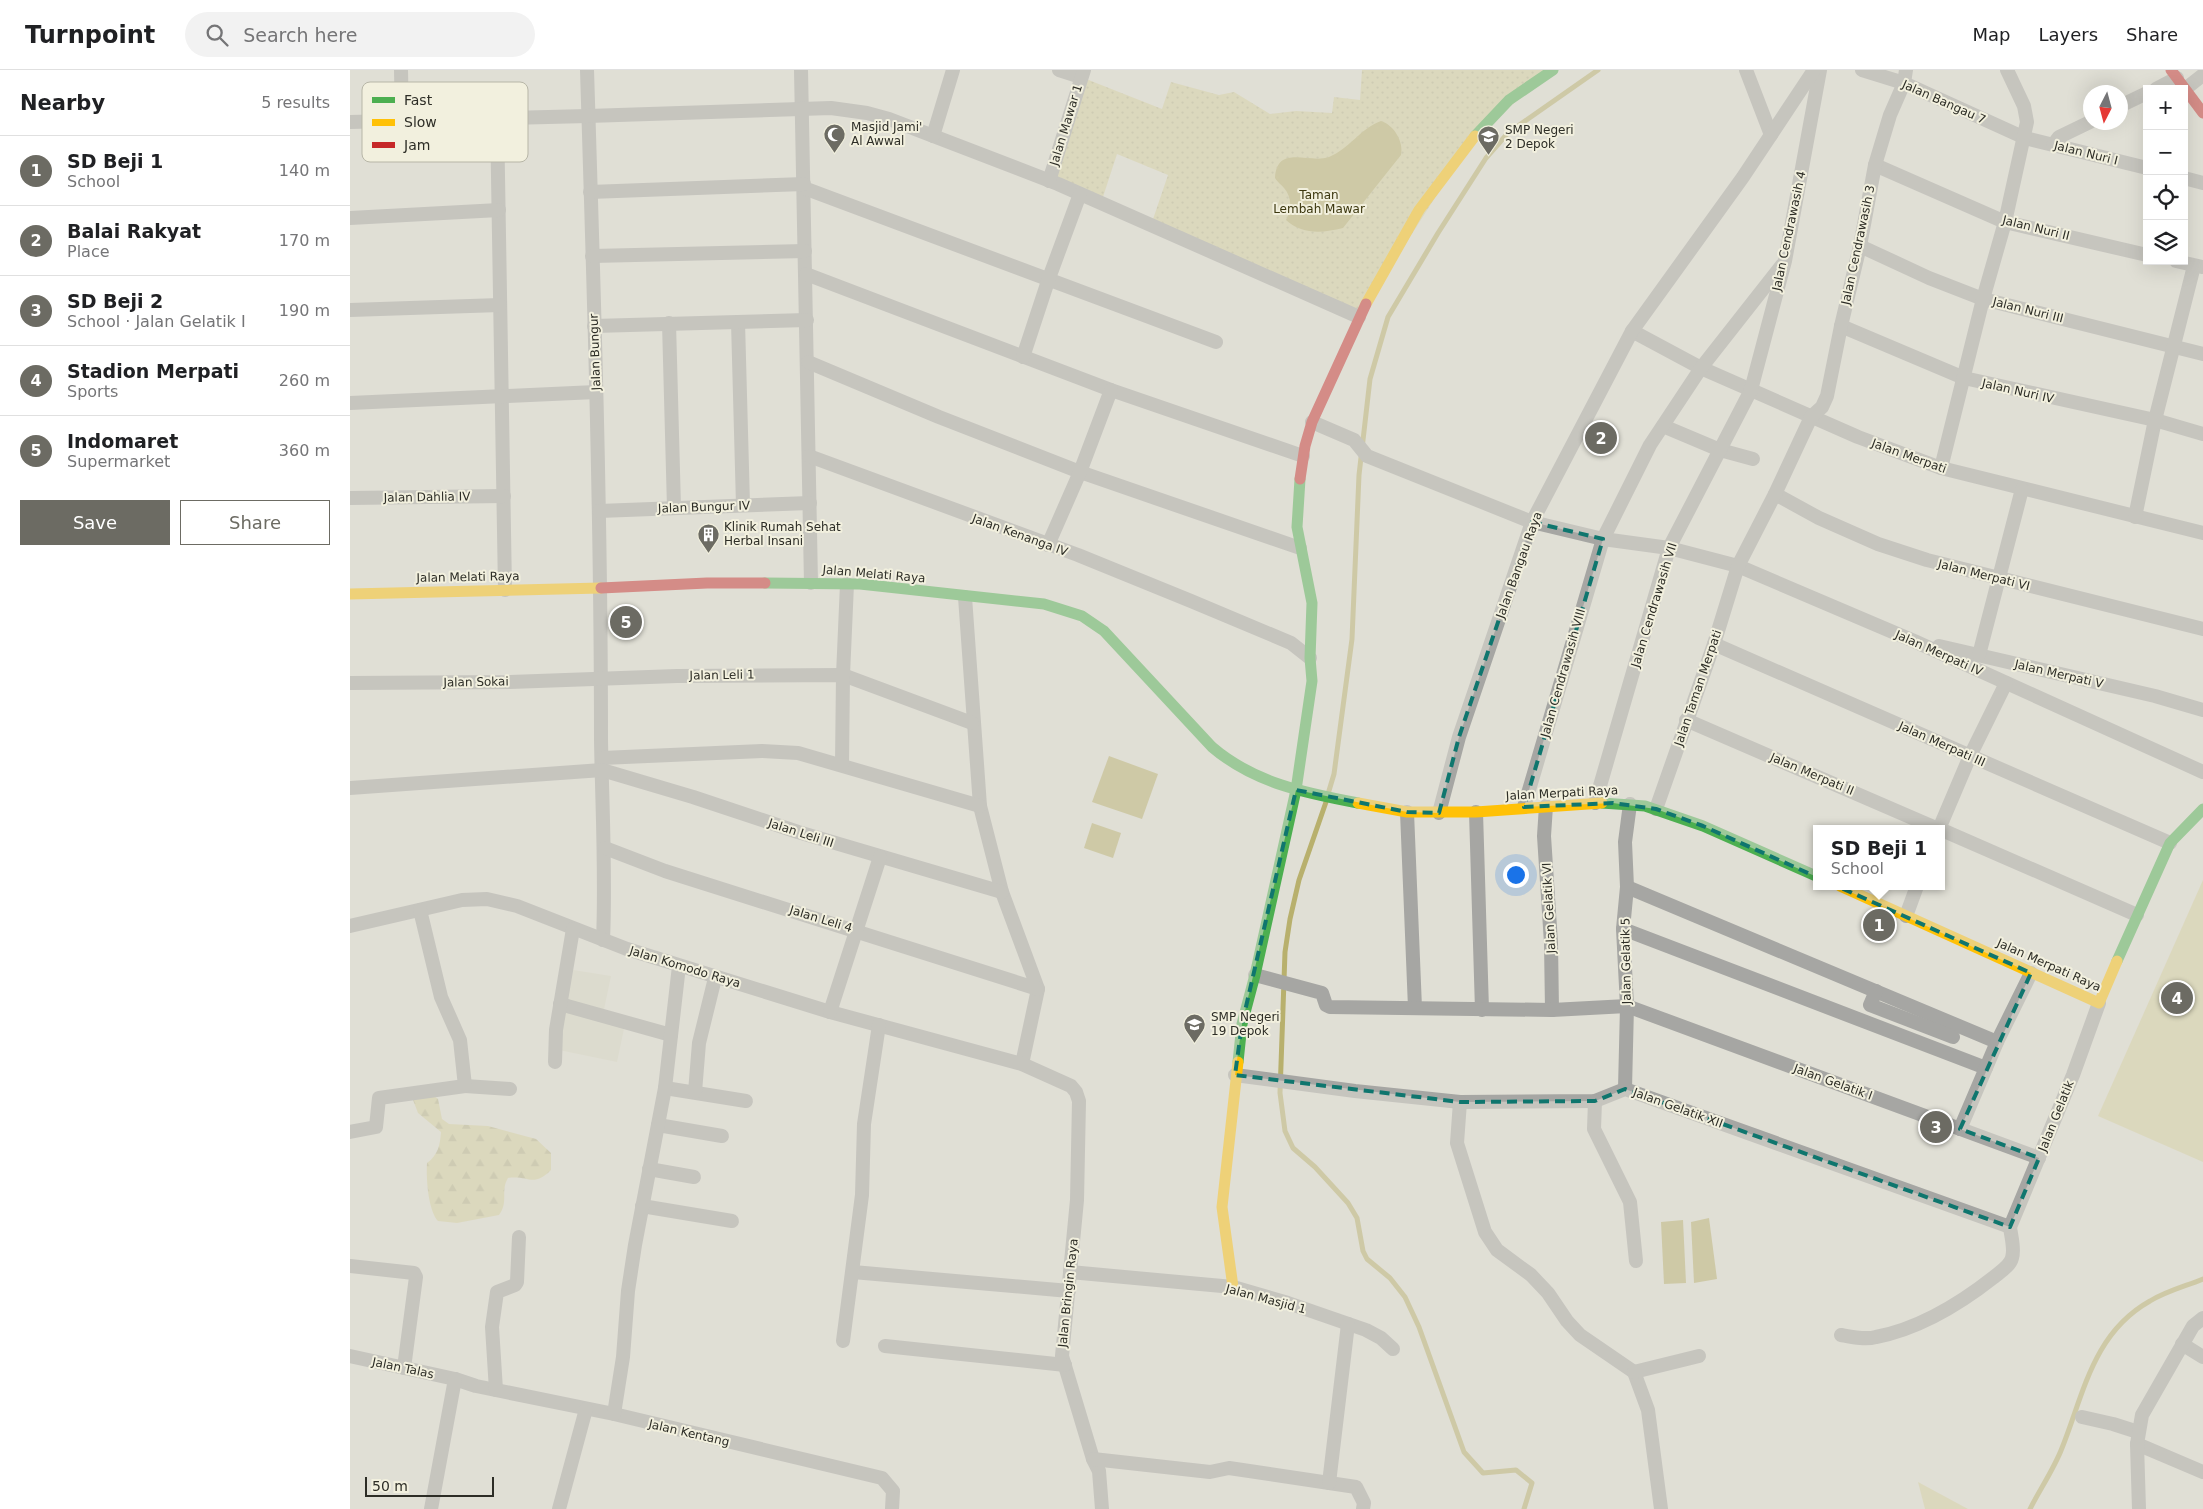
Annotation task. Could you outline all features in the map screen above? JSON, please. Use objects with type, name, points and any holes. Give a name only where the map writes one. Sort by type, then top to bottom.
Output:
[{"type":"street","name":"Jalan Bungur","points":[[587,70],[601,588],[602,764],[605,848],[603,940]]},
{"type":"street","points":[[802,70],[811,583]]},
{"type":"street","points":[[933,136],[953,70]]},
{"type":"street","points":[[1059,70],[1083,73]]},
{"type":"street","points":[[1233,1288],[1222,1207],[1235,1075],[1242,1024],[1255,976],[1296,790],[1312,680],[1310,658],[1312,603],[1297,527],[1303,456],[1312,422],[1359,317],[1419,210],[1473,138],[1509,100],[1553,70]]},
{"type":"street","points":[[1746,70],[1771,136]]},
{"type":"street","name":"Jalan Bangau Raya","points":[[1439,813],[1459,737],[1532,522],[1632,331],[1771,136],[1814,70]]},
{"type":"street","name":"Jalan Cendrawasih 4","points":[[1751,390],[1785,261],[1820,70]]},
{"type":"street","name":"Jalan Bangau 7","points":[[1862,70],[1905,76],[2025,138]]},
{"type":"street","points":[[1941,468],[1983,298],[2005,222],[2028,122],[2012,72]]},
{"type":"street","name":"Jalan Mawar 1","points":[[1049,181],[1083,73]]},
{"type":"street","points":[[2165,85],[2178,79],[2203,75]]},
{"type":"street","name":"Jalan Cendrawasih 3","points":[[1776,494],[1811,417],[1822,407],[1827,396],[1860,246],[1875,165],[1890,115],[1905,76]]},
{"type":"street","points":[[2178,79],[2203,113]]},
{"type":"street","points":[[2128,102],[2143,95]]},
{"type":"street","points":[[528,116],[588,111],[804,108],[846,109],[867,112],[1049,181],[1359,317]]},
{"type":"street","points":[[2053,145],[2059,138],[2083,126]]},
{"type":"street","name":"Jalan Nuri I","points":[[2025,138],[2143,167]]},
{"type":"street","points":[[498,162],[505,590]]},
{"type":"street","name":"Jalan Nuri II","points":[[1875,165],[2005,222],[2143,254]]},
{"type":"street","points":[[2188,179],[2203,183]]},
{"type":"street","points":[[590,192],[804,186],[1216,342]]},
{"type":"street","points":[[1023,357],[1049,278],[1080,194]]},
{"type":"street","points":[[350,218],[499,210]]},
{"type":"street","name":"Jalan Nuri III","points":[[1860,246],[1929,278],[1983,298],[2203,354]]},
{"type":"street","points":[[592,256],[805,251]]},
{"type":"street","name":"Jalan Cendrawasih VIII","points":[[1524,807],[1603,539],[1650,445],[1701,368],[1785,261]]},
{"type":"street","points":[[2135,517],[2155,420],[2174,347],[2199,266]]},
{"type":"street","points":[[806,274],[1111,390],[1303,456]]},
{"type":"street","points":[[350,310],[500,305]]},
{"type":"street","points":[[594,326],[807,320]]},
{"type":"street","points":[[738,322],[743,505]]},
{"type":"street","points":[[669,324],[674,508]]},
{"type":"street","name":"Jalan Nuri IV","points":[[1841,326],[1964,378],[2155,420],[2203,434]]},
{"type":"street","name":"Jalan Merpati","points":[[1632,331],[1701,368],[1811,417],[1941,468],[2203,533]]},
{"type":"street","points":[[808,362],[939,417],[1080,472],[1300,548]]},
{"type":"street","points":[[1048,546],[1080,472],[1111,390]]},
{"type":"street","name":"Jalan Cendrawasih VII","points":[[1595,803],[1669,548],[1751,390]]},
{"type":"street","points":[[350,403],[596,392]]},
{"type":"street","name":"Jalan Merpati IV","points":[[1312,422],[1354,440],[1367,456],[1532,522],[1603,539],[1669,548],[1738,566],[1914,641],[2203,772]]},
{"type":"street","points":[[1663,426],[1720,450],[1752,459]]},
{"type":"street","name":"Jalan Kenanga IV","points":[[809,456],[1137,579],[1291,643],[1310,658]]},
{"type":"street","points":[[1979,655],[2022,489]]},
{"type":"street","name":"Jalan Taman Merpati","points":[[1656,809],[1714,644],[1738,566],[1776,494]]},
{"type":"street","name":"Jalan Merpati VI","points":[[1776,494],[1819,518],[1878,544],[1927,560],[2203,629]]},
{"type":"street","name":"Jalan Dahlia IV","points":[[350,498],[504,496]]},
{"type":"street","name":"Jalan Bungur IV","points":[[599,511],[810,503]]},
{"type":"street","name":"Jalan Melati Raya","points":[[350,594],[601,588],[698,583],[811,583],[847,584],[1044,604],[1082,616],[1107,634],[1212,747],[1225,758],[1253,775],[1296,790]]},
{"type":"street","points":[[842,765],[847,584]]},
{"type":"street","points":[[964,596],[972,723],[980,806],[1002,892],[1038,989],[1022,1064]]},
{"type":"street","name":"Jalan Merpati V","points":[[1914,641],[2155,696],[2203,710]]},
{"type":"street","name":"Jalan Merpati III","points":[[1714,644],[2170,843]]},
{"type":"street","name":"Jalan Leli 1","points":[[602,678],[798,674],[843,675],[972,723]]},
{"type":"street","name":"Jalan Sokai","points":[[350,683],[510,682],[602,678]]},
{"type":"street","points":[[1942,825],[1970,756],[2006,683]]},
{"type":"street","name":"Jalan Merpati II","points":[[1686,720],[1931,825]]},
{"type":"street","points":[[350,788],[762,750],[798,753],[980,806]]},
{"type":"street","name":"Jalan Leli III","points":[[602,764],[798,832],[1002,892]]},
{"type":"street","name":"Jalan Merpati Raya","points":[[1296,790],[1407,812],[1476,812],[1595,803],[1630,804],[1656,809],[1703,826],[1813,875]]},
{"type":"street","name":"Jalan Gelatik 5","points":[[1625,1089],[1627,1006],[1623,930],[1627,887],[1625,842],[1630,804]]},
{"type":"street","name":"Jalan Gelatik VI","points":[[1546,806],[1544,836],[1552,942],[1552,1010]]},
{"type":"street","name":"Jalan Merpati Raya","points":[[1849,890],[2099,1003],[2170,843],[2203,809]]},
{"type":"street","points":[[1407,812],[1415,1008]]},
{"type":"street","points":[[1476,812],[1482,1010]]},
{"type":"street","name":"Jalan Merpati II","points":[[1945,831],[2137,915]]},
{"type":"street","name":"Jalan Leli 4","points":[[605,848],[665,870],[1038,989]]},
{"type":"street","points":[[830,1012],[880,857]]},
{"type":"street","points":[[1627,887],[1997,1042]]},
{"type":"street","points":[[1906,916],[1916,890]]},
{"type":"street","name":"Jalan Komodo Raya","points":[[350,926],[462,900],[487,899],[517,906],[603,940],[715,978],[830,1012],[1022,1064],[1071,1086],[1079,1100]]},
{"type":"street","points":[[420,910],[441,997],[460,1040],[465,1086]]},
{"type":"street","points":[[555,1062],[556,1030],[573,929]]},
{"type":"street","points":[[1623,930],[1986,1068]]},
{"type":"street","points":[[614,1414],[622,1357],[628,1291],[665,1088],[679,966]]},
{"type":"street","points":[[1960,1129],[1997,1042],[2031,973]]},
{"type":"street","points":[[1255,976],[1322,993],[1326,1005],[1330,1007],[1552,1010],[1627,1006]]},
{"type":"street","points":[[695,1092],[699,1043],[715,978]]},
{"type":"street","points":[[1876,991],[1870,1005],[1953,1036]]},
{"type":"street","name":"Jalan Gelatik","points":[[2010,1227],[2099,1003]]},
{"type":"street","points":[[560,1004],[671,1035]]},
{"type":"street","name":"Jalan Gelatik I","points":[[1627,1006],[2039,1158]]},
{"type":"street","points":[[843,1341],[862,1195],[864,1124],[879,1025]]},
{"type":"street","name":"Jalan Gelatik XII","points":[[1235,1075],[1460,1102],[1595,1101],[1625,1089],[2010,1227]]},
{"type":"street","points":[[350,1132],[376,1126],[378,1098],[465,1086],[510,1088]]},
{"type":"street","points":[[665,1088],[746,1101]]},
{"type":"street","name":"Jalan Bringin Raya","points":[[1079,1100],[1077,1200],[1062,1356],[1093,1459],[1099,1471],[1102,1509]]},
{"type":"street","points":[[1595,1101],[1594,1129],[1630,1202],[1636,1261]]},
{"type":"street","points":[[1460,1102],[1457,1143],[1485,1232],[1490,1242],[1505,1257],[1531,1274],[1548,1293],[1566,1321],[1580,1334],[1634,1372],[1644,1393],[1648,1410],[1661,1509]]},
{"type":"street","points":[[658,1125],[722,1136]]},
{"type":"street","points":[[649,1169],[694,1177]]},
{"type":"street","points":[[642,1206],[732,1221]]},
{"type":"street","points":[[1841,1335],[1873,1338],[1891,1334],[1971,1295],[2008,1266],[2012,1259],[2010,1227]]},
{"type":"street","points":[[496,1390],[492,1327],[496,1292],[515,1285],[517,1282],[519,1237]]},
{"type":"street","points":[[350,1266],[414,1273],[416,1277],[404,1368]]},
{"type":"street","points":[[853,1272],[1069,1291]]},
{"type":"street","name":"Jalan Masjid 1","points":[[1070,1272],[1233,1288],[1288,1303],[1348,1324],[1374,1334],[1393,1349]]},
{"type":"street","points":[[2139,1509],[2137,1438],[2142,1415],[2193,1326],[2203,1318]]},
{"type":"street","points":[[1329,1483],[1348,1324]]},
{"type":"street","points":[[2182,1344],[2203,1357]]},
{"type":"street","points":[[885,1346],[1065,1365]]},
{"type":"street","name":"Jalan Talas","points":[[350,1356],[455,1379]]},
{"type":"street","points":[[1634,1372],[1698,1356]]},
{"type":"street","points":[[432,1509],[455,1379]]},
{"type":"street","name":"Jalan Kentang","points":[[455,1379],[496,1390],[614,1414],[882,1478],[893,1491],[892,1509]]},
{"type":"street","points":[[559,1509],[586,1408]]},
{"type":"street","points":[[2082,1417],[2113,1424],[2203,1472]]},
{"type":"street","points":[[1093,1459],[1210,1472],[1230,1468],[1356,1487],[1364,1503],[1363,1509]]},
{"type":"highlighted area","points":[[1532,522],[1603,539],[1524,807],[1613,803],[1656,809],[1703,826],[2031,973],[1960,1129],[2039,1158],[2010,1227],[1625,1089],[1595,1101],[1460,1102],[1235,1075],[1242,1024],[1296,790],[1407,812],[1439,813],[1459,737]]},
{"type":"shaded area","points":[[1381,121],[1390,126],[1397,135],[1402,150],[1401,155],[1343,228],[1313,232],[1292,225],[1286,220],[1290,208],[1290,199],[1287,192],[1275,178],[1281,161],[1295,157],[1321,159],[1329,157],[1343,149],[1367,128]]},
{"type":"shaded area","points":[[1109,756],[1158,774],[1142,819],[1092,802]]},
{"type":"shaded area","points":[[1092,823],[1121,833],[1113,858],[1084,848]]},
{"type":"shaded area","points":[[567,969],[611,976],[602,1019],[625,1024],[617,1062],[559,1050]]},
{"type":"shaded area","points":[[1709,1218],[1717,1279],[1694,1283],[1691,1222]]},
{"type":"shaded area","points":[[1683,1220],[1686,1283],[1664,1284],[1661,1222]]},
{"type":"green space","name":"Taman Lembah Mawar","points":[[1362,70],[1553,70],[1473,138],[1359,317],[1151,225],[1168,175],[1117,154],[1101,203],[1049,181],[1081,77],[1162,109],[1171,82],[1219,95],[1234,92],[1270,114],[1296,111],[1332,113],[1334,97],[1360,100]]},
{"type":"green space","points":[[2203,880],[2203,1162],[2098,1116]]},
{"type":"green space","points":[[434,1096],[438,1099],[442,1119],[449,1124],[488,1126],[536,1139],[551,1153],[551,1170],[535,1180],[508,1178],[505,1187],[504,1206],[499,1215],[457,1223],[438,1221],[430,1202],[427,1185],[427,1163],[434,1157],[438,1149],[441,1132],[418,1113],[413,1100]]},
{"type":"green space","points":[[1918,1482],[1968,1509],[1925,1509]]},
{"type":"waterway","points":[[1328,794],[1334,774],[1352,639],[1359,475],[1370,379],[1388,317],[1438,233],[1486,158],[1508,133],[1598,70]]},
{"type":"waterway","points":[[1326,802],[1299,880],[1285,952],[1280,1093],[1285,1131],[1293,1148],[1315,1167],[1348,1203],[1357,1218],[1363,1251],[1367,1259],[1390,1278],[1405,1297],[1419,1327],[1464,1452],[1483,1473],[1516,1470],[1532,1483],[1524,1509]]},
{"type":"waterway","points":[[2030,1509],[2059,1456],[2093,1366],[2115,1330],[2131,1314],[2156,1297],[2203,1279]]},
{"type":"traffic: fast","points":[[1475,136],[1509,100],[1553,70]]},
{"type":"traffic: fast","points":[[1238,1062],[1242,1024],[1255,975],[1296,790],[1312,681],[1310,658],[1312,603],[1297,527],[1300,479]]},
{"type":"traffic: fast","points":[[765,583],[860,584],[1044,604],[1082,616],[1104,631],[1212,747],[1228,759],[1245,770],[1281,785],[1358,803]]},
{"type":"traffic: fast","points":[[1602,803],[1645,806],[1703,826],[1813,875]]},
{"type":"traffic: fast","points":[[2117,961],[2170,843],[2203,809]]},
{"type":"traffic: slow","points":[[1366,304],[1419,210],[1475,136]]},
{"type":"traffic: slow","points":[[350,594],[601,588]]},
{"type":"traffic: slow","points":[[1358,803],[1407,812],[1476,812],[1602,803]]},
{"type":"traffic: slow","points":[[1849,890],[2099,1003],[2117,961]]},
{"type":"traffic: slow","points":[[1233,1287],[1222,1207],[1238,1062]]},
{"type":"traffic: jam","points":[[2171,70],[2203,113]]},
{"type":"traffic: jam","points":[[1300,479],[1305,446],[1312,422],[1366,304]]},
{"type":"traffic: jam","points":[[601,588],[707,583],[765,583]]},
{"type":"place","name":"Masjid Jami' Al Awwal","points":[[835,153]]},
{"type":"place","name":"SMP Negeri 2 Depok","points":[[1489,156]]},
{"type":"place","name":"Balai Rakyat","points":[[1601,438]]},
{"type":"place","name":"Klinik Rumah Sehat Herbal Insani","points":[[708,553]]},
{"type":"place","name":"Indomaret","points":[[626,622]]},
{"type":"place","name":"SD Beji 1","points":[[1879,925]]},
{"type":"place","name":"Stadion Merpati","points":[[2177,998]]},
{"type":"place","name":"SMP Negeri 19 Depok","points":[[1195,1043]]},
{"type":"place","name":"SD Beji 2","points":[[1936,1127]]}]
